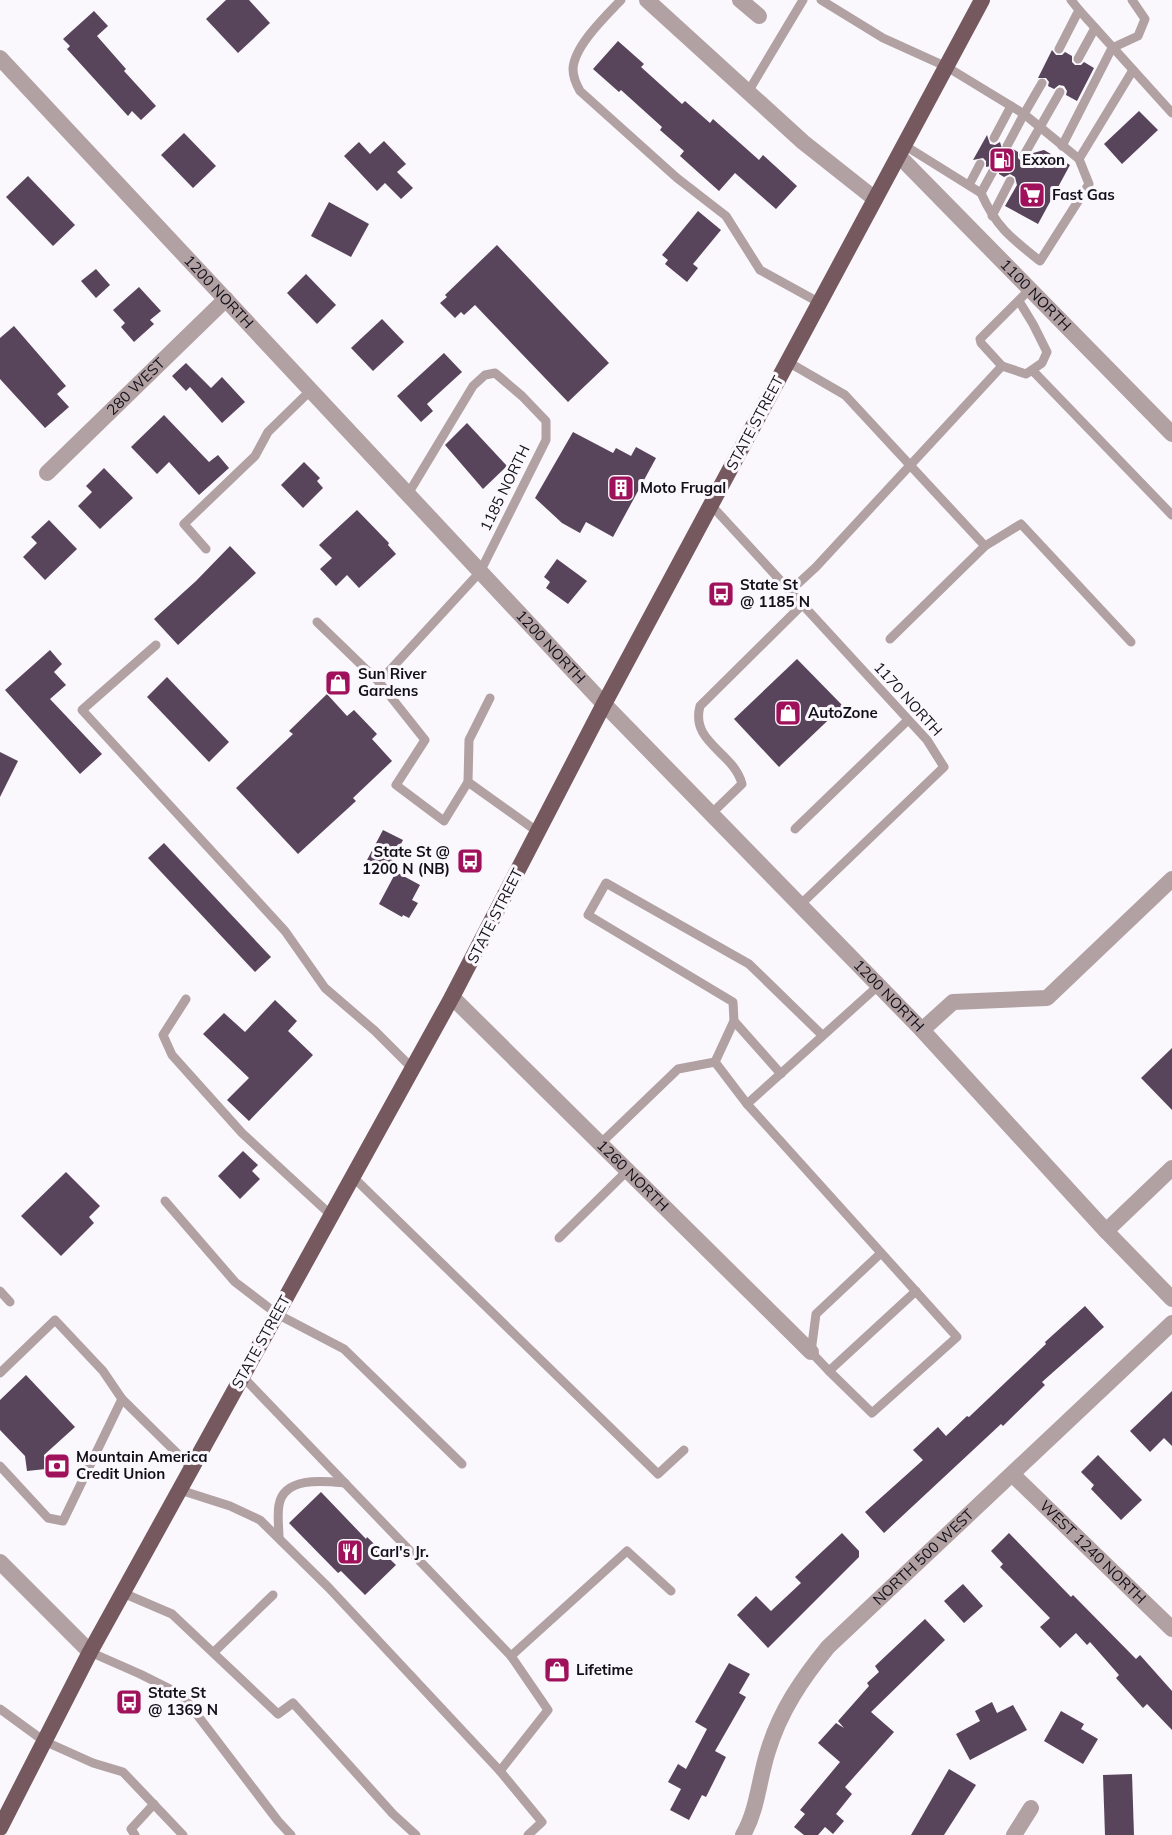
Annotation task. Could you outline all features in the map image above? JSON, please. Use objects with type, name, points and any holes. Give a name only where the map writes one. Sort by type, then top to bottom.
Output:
[{"type":"main road","name":"STATE STREET","points":[[0,1828],[90,1652],[453,998],[604,704],[982,0]]},
{"type":"street","points":[[647,0],[803,142],[875,199]]},
{"type":"street","points":[[740,0],[759,16]]},
{"type":"street","name":"1200 NORTH","points":[[0,58],[604,704],[922,1030],[1106,1231],[1172,1299]]},
{"type":"street","name":"1100 NORTH","points":[[901,150],[1024,295],[1172,434]]},
{"type":"street","name":"280 WEST","points":[[47,472],[226,300]]},
{"type":"street","points":[[922,1030],[953,1002],[1047,998],[1172,879]]},
{"type":"street","name":"1260 NORTH","points":[[453,998],[811,1353]]},
{"type":"street","points":[[1106,1231],[1172,1168]]},
{"type":"street","name":"NORTH 500 WEST","points":[[743,1835],[755,1804],[775,1729],[806,1673],[828,1647],[1172,1323]]},
{"type":"street","name":"WEST 1240 NORTH","points":[[1013,1475],[1172,1629]]},
{"type":"street","points":[[0,1562],[90,1652]]},
{"type":"street","points":[[1014,1835],[1031,1808]]},
{"type":"lane","points":[[621,0],[594,30],[578,53],[573,68],[574,81],[580,91],[677,178],[726,216],[760,270],[820,303]]},
{"type":"lane","points":[[748,92],[797,6],[803,0]]},
{"type":"lane","points":[[821,0],[883,38],[946,67],[1024,114],[1078,159],[1089,184],[1040,261],[1003,231],[992,216],[981,193],[901,150]]},
{"type":"lane","points":[[1071,0],[1172,113]]},
{"type":"lane","points":[[1062,146],[1112,48],[1138,36],[1145,19],[1132,0]]},
{"type":"lane","points":[[1059,50],[1079,10]]},
{"type":"lane","points":[[1078,59],[1095,28]]},
{"type":"lane","points":[[1078,159],[1133,70]]},
{"type":"lane","points":[[1006,146],[1042,83]]},
{"type":"lane","points":[[1024,155],[1060,92]]},
{"type":"lane","points":[[994,138],[1011,106]]},
{"type":"lane","points":[[969,185],[980,164]]},
{"type":"lane","points":[[981,193],[993,171]]},
{"type":"lane","points":[[992,216],[1010,181]]},
{"type":"lane","points":[[1024,295],[1033,324],[1047,352],[1042,363],[1026,374],[1002,366],[980,339],[1024,295]]},
{"type":"lane","points":[[788,362],[845,395],[985,546]]},
{"type":"lane","points":[[790,591],[816,567],[1002,366]]},
{"type":"lane","points":[[1033,371],[1172,515]]},
{"type":"lane","name":"1185 NORTH","points":[[408,494],[472,386],[485,375],[495,373],[546,421],[546,440],[480,572]]},
{"type":"lane","points":[[206,549],[184,524],[255,456],[268,432],[311,390]]},
{"type":"lane","name":"1170 NORTH","points":[[711,505],[927,740],[944,767],[800,905]]},
{"type":"lane","points":[[890,639],[985,546],[1021,524],[1131,642]]},
{"type":"lane","points":[[379,682],[480,572]]},
{"type":"lane","points":[[711,814],[742,784],[740,774],[703,734],[696,718],[700,706],[802,604]]},
{"type":"lane","points":[[317,622],[379,682],[425,740],[396,785],[444,821],[468,782],[469,740],[490,698]]},
{"type":"lane","points":[[156,645],[82,710],[285,931],[325,988],[375,1031],[413,1069]]},
{"type":"lane","points":[[795,829],[908,720]]},
{"type":"lane","points":[[468,782],[538,832]]},
{"type":"lane","points":[[715,1062],[734,1021],[733,1002],[588,915],[606,883],[749,964],[822,1035]]},
{"type":"lane","points":[[747,1104],[878,986]]},
{"type":"lane","points":[[186,999],[163,1035],[172,1055],[242,1133],[332,1216]]},
{"type":"lane","points":[[734,1021],[781,1074]]},
{"type":"lane","points":[[600,1144],[678,1070],[715,1062]]},
{"type":"lane","points":[[715,1062],[747,1104],[881,1252],[957,1337],[872,1413],[811,1353],[816,1314],[881,1252]]},
{"type":"lane","points":[[559,1238],[627,1171]]},
{"type":"lane","points":[[353,1176],[658,1474],[684,1450]]},
{"type":"lane","points":[[165,1201],[235,1282],[277,1314],[344,1349],[462,1464]]},
{"type":"lane","points":[[0,1291],[10,1302]]},
{"type":"lane","points":[[830,1371],[916,1291]]},
{"type":"lane","points":[[0,1373],[55,1320],[103,1371],[122,1399],[192,1468]]},
{"type":"lane","points":[[243,1377],[511,1656],[548,1710],[500,1771]]},
{"type":"lane","points":[[0,1466],[48,1518],[63,1521],[122,1399]]},
{"type":"lane","points":[[279,1538],[279,1503],[288,1490],[309,1480],[345,1483]]},
{"type":"lane","points":[[180,1490],[230,1506],[260,1520],[279,1538],[329,1588],[500,1771],[542,1822],[528,1835]]},
{"type":"lane","points":[[511,1656],[627,1551],[671,1591]]},
{"type":"lane","points":[[123,1593],[172,1614],[278,1714],[293,1703],[393,1814],[416,1835]]},
{"type":"lane","points":[[214,1652],[273,1595]]},
{"type":"lane","points":[[90,1652],[182,1695],[291,1835]]},
{"type":"lane","points":[[0,1709],[44,1741],[93,1763],[123,1772],[183,1835]]},
{"type":"lane","points":[[135,1835],[131,1829],[154,1804]]},
{"type":"building","points":[[226,0],[249,0],[270,23],[238,53],[206,19]]},
{"type":"building","points":[[94,11],[108,26],[97,36],[126,69],[124,71],[156,106],[141,120],[132,111],[128,116],[67,49],[70,46],[63,39]]},
{"type":"building","points":[[618,41],[644,64],[641,67],[682,104],[685,101],[710,123],[713,119],[759,160],[763,155],[797,186],[776,209],[735,173],[719,191],[680,156],[684,151],[660,130],[662,127],[621,90],[619,92],[593,69]]},
{"type":"building","points":[[1052,50],[1056,55],[1062,55],[1065,52],[1072,56],[1072,62],[1075,65],[1081,65],[1084,62],[1094,68],[1077,101],[1066,95],[1067,91],[1064,86],[1059,85],[1054,89],[1048,86],[1049,82],[1046,78],[1038,78]]},
{"type":"building","points":[[1139,111],[1158,130],[1122,164],[1104,144]]},
{"type":"building","points":[[184,133],[216,166],[193,188],[161,155]]},
{"type":"building","name":"Fast Gas","points":[[987,135],[990,144],[995,145],[1000,142],[1003,152],[1008,153],[1013,149],[1018,152],[1018,158],[1021,161],[1027,161],[1033,153],[1044,150],[1070,165],[1038,224],[1005,206],[1017,185],[1015,177],[1010,174],[1004,177],[999,174],[999,168],[996,165],[986,167],[986,161],[983,158],[973,160]]},
{"type":"building","points":[[384,141],[406,164],[397,172],[413,188],[401,199],[385,183],[377,191],[344,156],[359,142],[370,154]]},
{"type":"building","points":[[28,176],[75,225],[53,246],[6,197]]},
{"type":"building","points":[[329,202],[369,224],[351,257],[311,236]]},
{"type":"building","points":[[698,211],[721,230],[693,264],[698,268],[687,282],[665,264],[668,260],[662,255]]},
{"type":"building","points":[[497,245],[609,363],[568,402],[475,305],[464,315],[461,312],[455,318],[440,303],[447,297],[445,295]]},
{"type":"building","points":[[96,269],[110,285],[96,298],[81,281]]},
{"type":"building","points":[[306,274],[336,305],[317,324],[287,293]]},
{"type":"building","points":[[139,287],[161,311],[150,320],[154,324],[134,342],[121,327],[125,323],[113,310]]},
{"type":"building","points":[[382,319],[404,342],[373,371],[351,348]]},
{"type":"building","points":[[14,326],[66,386],[57,394],[69,407],[45,428],[0,379],[0,338]]},
{"type":"building","points":[[444,353],[462,372],[427,404],[433,411],[421,422],[397,396]]},
{"type":"building","points":[[186,363],[211,388],[222,377],[245,402],[222,423],[190,387],[186,391],[172,376]]},
{"type":"building","points":[[164,415],[209,462],[218,455],[229,468],[199,495],[169,462],[157,474],[131,447]]},
{"type":"building","points":[[467,423],[507,466],[483,489],[445,445]]},
{"type":"building","name":"Moto Frugal","points":[[573,432],[613,453],[616,448],[631,456],[636,447],[656,458],[613,537],[586,522],[580,533],[562,523],[535,498]]},
{"type":"building","points":[[304,462],[320,478],[317,481],[323,488],[303,508],[281,485]]},
{"type":"building","points":[[104,468],[133,498],[100,529],[78,506],[92,492],[86,486]]},
{"type":"building","points":[[357,510],[389,543],[388,545],[396,554],[359,588],[347,575],[336,586],[320,569],[332,558],[319,545]]},
{"type":"building","points":[[49,520],[77,549],[45,580],[23,557],[37,543],[31,537]]},
{"type":"building","points":[[230,546],[256,573],[178,645],[154,619]]},
{"type":"building","points":[[557,559],[587,581],[568,604],[546,588],[550,582],[544,577]]},
{"type":"building","points":[[50,650],[62,664],[54,672],[66,685],[50,699],[102,754],[80,774],[5,690]]},
{"type":"building","name":"AutoZone","points":[[797,659],[843,706],[779,767],[734,719]]},
{"type":"building","points":[[167,677],[229,742],[209,762],[147,697]]},
{"type":"building","points":[[327,694],[347,716],[354,710],[377,734],[372,739],[392,761],[353,798],[356,801],[298,854],[236,788],[293,734],[289,731]]},
{"type":"building","points":[[0,752],[18,761],[0,797]]},
{"type":"building","points":[[383,830],[403,840],[387,871],[367,860]]},
{"type":"building","points":[[164,843],[271,957],[255,972],[148,858]]},
{"type":"building","points":[[396,872],[420,885],[412,900],[418,903],[409,918],[403,915],[402,917],[379,904]]},
{"type":"building","points":[[275,1000],[297,1021],[288,1031],[313,1055],[249,1121],[227,1100],[249,1078],[203,1034],[224,1013],[245,1032]]},
{"type":"building","points":[[1172,1048],[1172,1110],[1141,1078]]},
{"type":"building","points":[[243,1151],[258,1165],[252,1171],[260,1179],[240,1199],[218,1176]]},
{"type":"building","points":[[66,1172],[100,1206],[89,1217],[94,1223],[61,1256],[21,1216]]},
{"type":"building","points":[[1085,1306],[1104,1327],[1042,1382],[1045,1385],[1003,1426],[1001,1424],[884,1533],[865,1512],[923,1460],[913,1450],[938,1427],[946,1436],[967,1416],[969,1417]]},
{"type":"building","points":[[26,1375],[75,1427],[44,1455],[46,1469],[27,1471],[25,1456],[0,1430],[0,1400]]},
{"type":"building","points":[[1172,1391],[1172,1446],[1164,1438],[1150,1452],[1130,1431]]},
{"type":"building","points":[[1098,1455],[1142,1500],[1121,1520],[1091,1489],[1094,1485],[1081,1472]]},
{"type":"building","name":"Carl's Jr.","points":[[321,1492],[366,1539],[367,1537],[396,1565],[365,1595],[341,1571],[338,1573],[289,1523]]},
{"type":"building","points":[[842,1533],[859,1551],[859,1557],[768,1648],[737,1615],[756,1596],[771,1611],[801,1583],[795,1577]]},
{"type":"building","points":[[1009,1533],[1136,1659],[1140,1655],[1172,1691],[1172,1730],[1147,1704],[1143,1708],[1116,1678],[1119,1675],[1090,1642],[1087,1645],[1076,1633],[1060,1648],[1040,1627],[1050,1618],[1000,1567],[1003,1564],[991,1551]]},
{"type":"building","points":[[963,1584],[983,1606],[964,1623],[944,1601]]},
{"type":"building","points":[[925,1619],[945,1640],[871,1712],[894,1732],[845,1787],[852,1794],[836,1814],[844,1821],[833,1834],[825,1827],[818,1835],[804,1835],[794,1827],[805,1814],[800,1810],[840,1762],[818,1743],[836,1723],[844,1728],[838,1721],[869,1686],[867,1683],[879,1672],[875,1666]]},
{"type":"building","points":[[729,1663],[750,1674],[739,1693],[746,1697],[715,1751],[726,1757],[706,1797],[702,1795],[689,1820],[670,1810],[681,1789],[668,1782],[678,1764],[686,1769],[707,1729],[695,1722]]},
{"type":"building","points":[[992,1702],[997,1713],[1013,1705],[1027,1730],[970,1760],[956,1734],[980,1721],[975,1711]]},
{"type":"building","points":[[1061,1711],[1084,1724],[1081,1729],[1098,1739],[1083,1764],[1044,1741]]},
{"type":"building","points":[[949,1769],[976,1785],[944,1835],[911,1835]]},
{"type":"building","points":[[1132,1774],[1134,1835],[1105,1835],[1103,1775]]},
{"type":"place","name":"Exxon","points":[[1002,160]]},
{"type":"place","name":"Fast Gas","points":[[1032,195]]},
{"type":"place","name":"Moto Frugal","points":[[621,488]]},
{"type":"place","name":"State St @ 1185 N","points":[[721,594]]},
{"type":"place","name":"Sun River Gardens","points":[[338,683]]},
{"type":"place","name":"AutoZone","points":[[788,713]]},
{"type":"place","name":"State St @ 1200 N (NB)","points":[[470,861]]},
{"type":"place","name":"Mountain America Credit Union","points":[[57,1466]]},
{"type":"place","name":"Carl's Jr.","points":[[350,1552]]},
{"type":"place","name":"Lifetime","points":[[557,1670]]},
{"type":"place","name":"State St @ 1369 N","points":[[129,1702]]}]
